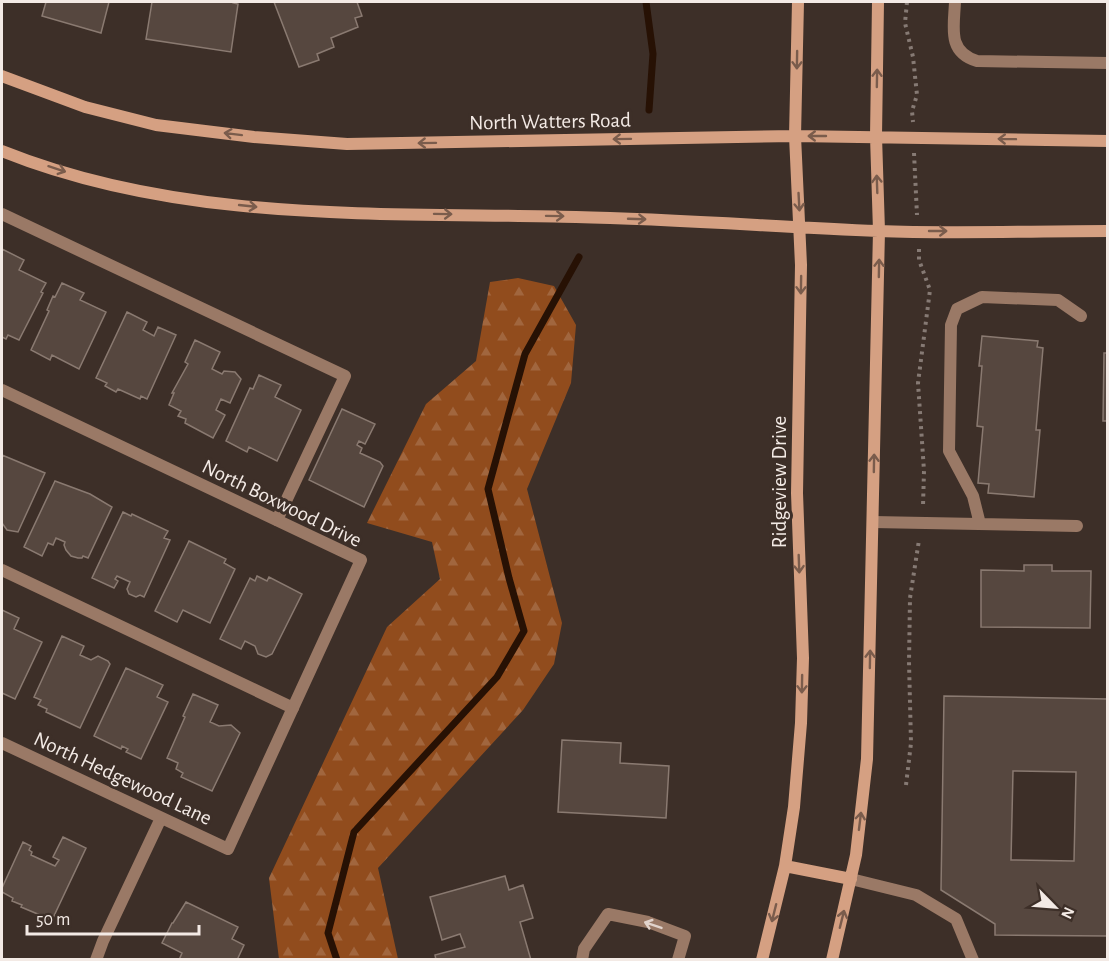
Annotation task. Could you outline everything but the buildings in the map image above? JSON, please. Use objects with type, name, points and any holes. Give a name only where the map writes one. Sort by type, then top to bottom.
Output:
[{"type":"main road","name":"Ridgeview Drive","points":[[762,960],[784,866],[800,755],[802,691],[797,493],[801,277],[795,136],[798,2]]},
{"type":"main road","points":[[832,960],[856,855],[867,759],[879,231],[876,136],[878,2]]},
{"type":"main road","name":"North Watters Road","points":[[2,76],[84,107],[156,125],[347,144],[795,136],[1107,141]]},
{"type":"main road","points":[[2,151],[96,182],[167,197],[293,211],[579,217],[879,231],[1107,231]]},
{"type":"main road","points":[[784,866],[851,879]]},
{"type":"street","points":[[955,2],[954,39],[956,47],[969,59],[1107,63]]},
{"type":"street","points":[[2,214],[345,376],[277,520]]},
{"type":"street","points":[[980,524],[973,496],[949,452],[951,325],[957,309],[982,297],[1058,300],[1082,316]]},
{"type":"street","name":"North Boxwood Drive","points":[[2,390],[361,560],[228,849]]},
{"type":"street","points":[[873,522],[1077,526]]},
{"type":"street","points":[[2,570],[293,708]]},
{"type":"street","name":"North Hedgewood Lane","points":[[2,743],[228,849]]},
{"type":"street","points":[[96,960],[103,940],[160,818]]},
{"type":"street","points":[[851,879],[916,895],[956,919],[973,960]]},
{"type":"street","points":[[582,960],[584,949],[608,914],[648,922],[685,936],[678,960]]},
{"type":"path","points":[[907,2],[905,23],[913,57],[917,95],[912,111],[919,260],[922,269]]},
{"type":"green space","points":[[518,278],[554,286],[576,325],[571,383],[527,489],[562,623],[554,664],[523,710],[378,868],[398,959],[279,959],[269,878],[387,627],[440,579],[432,542],[367,523],[426,404],[476,361],[490,282]]},
{"type":"waterway","points":[[646,2],[653,54],[649,110]]},
{"type":"waterway","points":[[337,960],[328,933],[354,832],[497,677],[524,631],[488,489],[525,354],[579,257]]}]
